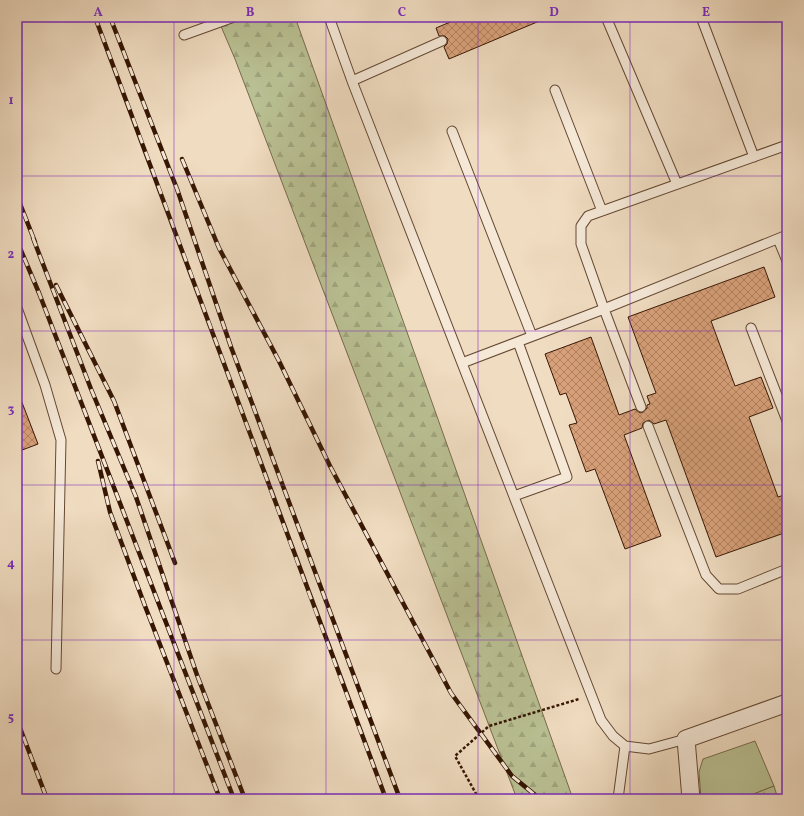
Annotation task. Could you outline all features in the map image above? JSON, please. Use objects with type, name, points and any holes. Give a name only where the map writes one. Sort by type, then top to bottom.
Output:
[{"type":"street","points":[[691,799],[686,739],[787,703]]},
{"type":"lane","points":[[184,35],[234,17]]},
{"type":"lane","points":[[329,17],[352,81],[601,720],[613,736],[626,746],[649,749],[686,739]]},
{"type":"lane","points":[[606,17],[677,184]]},
{"type":"lane","points":[[701,17],[754,156]]},
{"type":"lane","points":[[352,81],[442,41]]},
{"type":"lane","points":[[555,90],[602,211]]},
{"type":"lane","points":[[452,131],[532,336]]},
{"type":"lane","points":[[641,407],[581,244],[581,226],[588,216],[787,144]]},
{"type":"lane","points":[[462,363],[604,309],[783,237],[787,261]]},
{"type":"lane","points":[[17,308],[45,385],[61,440],[56,669]]},
{"type":"lane","points":[[751,328],[784,403],[787,421]]},
{"type":"lane","points":[[514,496],[567,477],[518,342]]},
{"type":"lane","points":[[648,426],[706,575],[719,589],[738,589],[787,569]]},
{"type":"lane","points":[[618,799],[626,746]]},
{"type":"path","points":[[480,799],[455,756],[489,726],[591,695]]},
{"type":"path","points":[[779,799],[787,796]]},
{"type":"green space","points":[[217,17],[295,17],[573,799],[517,799],[235,59]]},
{"type":"green space","points":[[755,741],[774,786],[741,799],[701,799],[699,772],[703,759]]},
{"type":"green space","points":[[774,786],[778,799],[741,799]]},
{"type":"building","points":[[462,17],[549,17],[449,59],[444,47],[447,44],[448,39],[445,36],[439,36],[436,28]]},
{"type":"building","points":[[764,267],[775,297],[711,321],[735,386],[761,377],[773,408],[749,417],[778,497],[787,494],[787,532],[716,557],[666,420],[654,424],[649,420],[643,423],[642,428],[624,435],[661,536],[625,549],[595,469],[586,472],[569,425],[577,423],[566,393],[560,395],[545,354],[591,337],[619,415],[635,409],[640,413],[643,412],[647,408],[647,405],[650,404],[647,396],[656,393],[628,317]]},
{"type":"building","points":[[18,392],[38,444],[17,452],[17,393]]},
{"type":"railway","points":[[95,17],[386,799]]},
{"type":"railway","points":[[110,17],[177,189],[231,347],[400,799]]},
{"type":"railway","points":[[182,159],[219,248],[279,361],[330,466],[451,693],[512,776],[540,799]]},
{"type":"railway","points":[[17,196],[35,242]]},
{"type":"railway","points":[[33,238],[91,389],[136,497],[197,675],[245,799]]},
{"type":"railway","points":[[17,241],[39,293],[234,799]]},
{"type":"railway","points":[[56,285],[114,401],[175,563]]},
{"type":"railway","points":[[98,461],[110,512],[220,799]]},
{"type":"railway","points":[[17,720],[47,799]]}]
